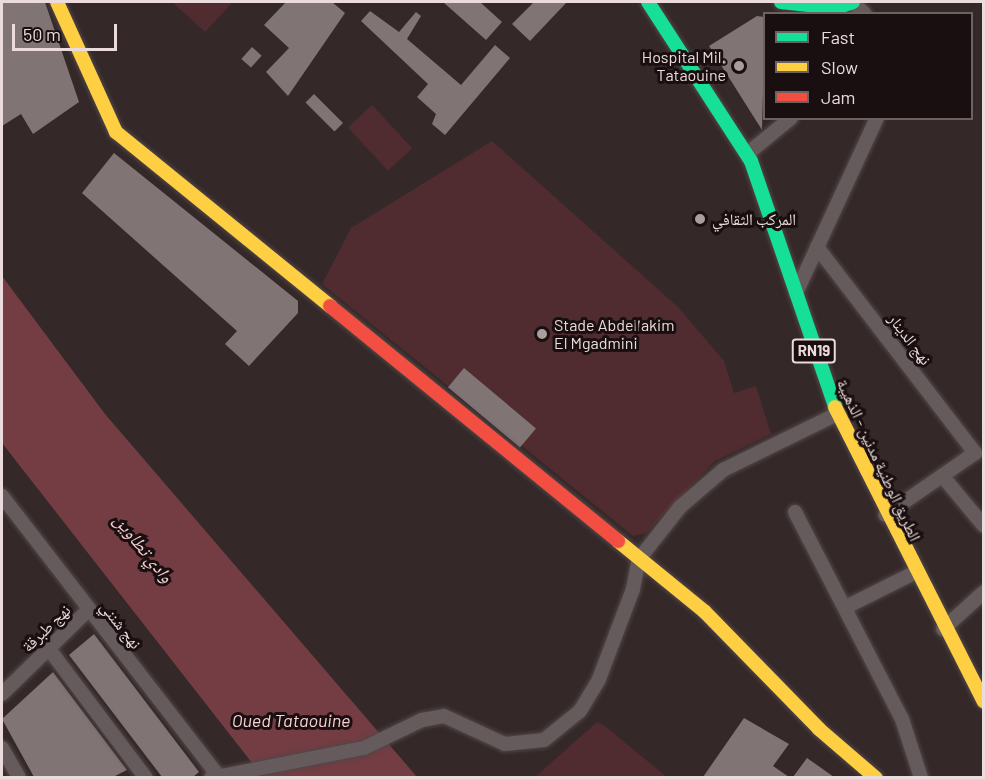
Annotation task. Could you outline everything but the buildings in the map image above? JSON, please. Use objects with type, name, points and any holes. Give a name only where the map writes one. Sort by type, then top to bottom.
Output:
[{"type":"street","points":[[57,2],[116,132],[705,612],[819,729],[876,777]]},
{"type":"street","name":"الطريق الوطنية مدنين - الذهيبة","points":[[648,2],[747,154],[767,196],[795,295],[837,414],[914,573],[984,702]]},
{"type":"street","points":[[781,2],[836,8],[853,2]]},
{"type":"street","points":[[747,154],[789,120]]},
{"type":"street","points":[[795,295],[876,120]]},
{"type":"street","name":"نهج الدينار","points":[[817,247],[975,453],[944,478]]},
{"type":"street","points":[[214,776],[364,748],[422,720],[444,716],[505,744],[544,740],[580,711],[599,679],[633,589],[639,559],[703,482],[837,414]]},
{"type":"street","points":[[885,515],[944,478],[984,526]]},
{"type":"street","name":"نهج شنني","points":[[2,496],[214,776]]},
{"type":"street","points":[[795,512],[906,727],[921,777]]},
{"type":"street","points":[[846,607],[914,573]]},
{"type":"street","points":[[943,629],[984,592]]},
{"type":"street","name":"نهج طبرقة","points":[[2,694],[88,610]]},
{"type":"street","points":[[49,649],[140,776]]},
{"type":"street","points":[[2,748],[19,777]]},
{"type":"shaded area","points":[[172,2],[233,2],[205,32]]},
{"type":"shaded area","points":[[372,105],[412,148],[388,171],[348,128]]},
{"type":"shaded area","name":"Stade Abdelاakim El Mgadmini","points":[[492,141],[678,307],[724,361],[734,393],[756,386],[771,434],[715,461],[646,533],[633,536],[322,284],[351,228]]},
{"type":"shaded area","points":[[597,722],[605,726],[667,777],[535,777]]},
{"type":"water","name":"Oued Tataouine","points":[[2,276],[105,414],[417,777],[263,777],[2,443]]},
{"type":"traffic: fast","points":[[648,2],[751,161],[835,407]]},
{"type":"traffic: fast","points":[[781,2],[836,8],[853,2]]},
{"type":"traffic: slow","points":[[57,2],[116,132],[330,306]]},
{"type":"traffic: slow","points":[[835,407],[984,702]]},
{"type":"traffic: slow","points":[[618,541],[705,612],[819,729],[876,778]]},
{"type":"traffic: jam","points":[[330,306],[618,541]]},
{"type":"place","name":"Hospital Mil. Tataouine","points":[[739,66]]},
{"type":"place","name":"المركب الثقافي","points":[[700,219]]},
{"type":"place","name":"Stade Abdelاakim El Mgadmini","points":[[542,334]]},
{"type":"water label","name":"وادي تطاوين","points":[[144,548]]}]
